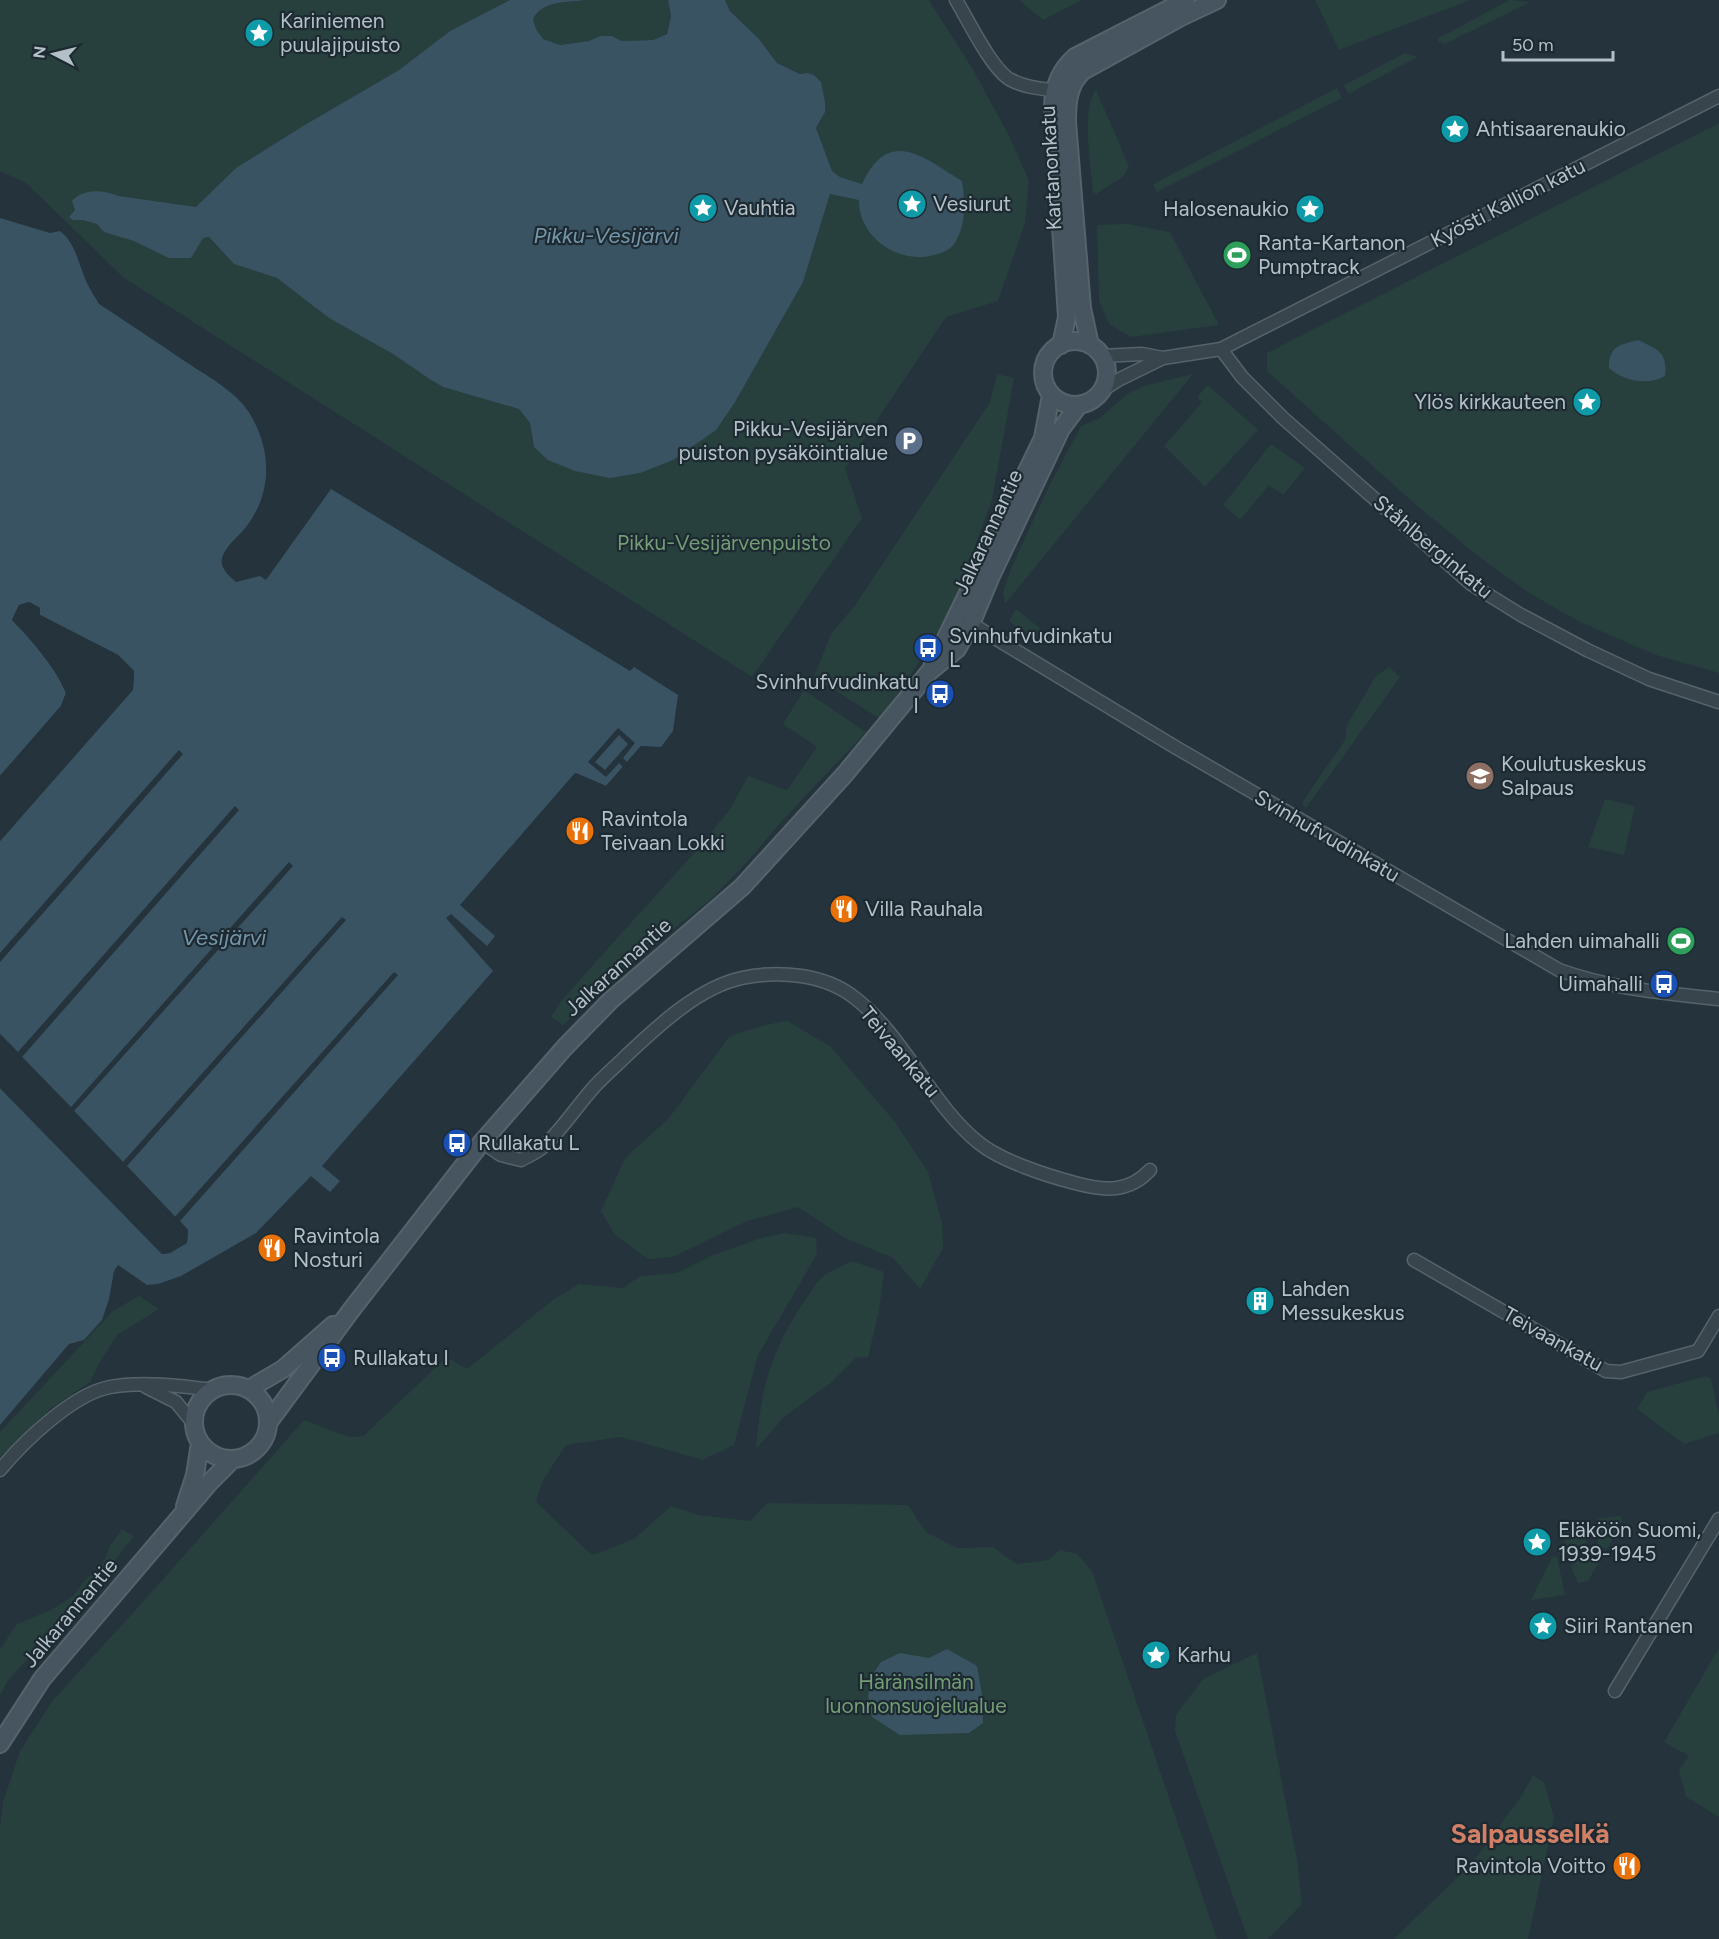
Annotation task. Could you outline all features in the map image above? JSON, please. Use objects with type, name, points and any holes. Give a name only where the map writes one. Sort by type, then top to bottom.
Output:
[{"type":"main road","name":"Kartanonkatu","points":[[1096,351],[1081,297],[1062,71],[1068,63],[1084,52],[1186,0]]},
{"type":"main road","name":"Kartanonkatu","points":[[1061,345],[1067,317],[1053,113],[1062,91],[1083,71],[1181,17],[1217,0]]},
{"type":"main road","points":[[1076,341],[1096,351],[1107,374],[1101,391],[1095,398],[1079,405],[1069,405],[1059,401],[1051,394],[1044,379],[1043,370],[1046,360],[1053,351],[1061,345],[1076,341]]},
{"type":"main road","name":"Jalkarannantie","points":[[268,1423],[352,1309],[482,1142],[565,1047],[610,1001],[742,887],[845,774],[930,671],[957,649],[964,620],[1043,438],[1051,394]]},
{"type":"main road","name":"Jalkarannantie","points":[[964,620],[991,576],[1060,429],[1079,405]]},
{"type":"main road","name":"Jalkarannantie","points":[[249,1389],[283,1369],[352,1309]]},
{"type":"main road","points":[[229,1385],[249,1389],[263,1404],[268,1423],[267,1432],[258,1449],[242,1458],[232,1460],[214,1455],[200,1443],[196,1434],[195,1414],[199,1404],[213,1390],[229,1385]]},
{"type":"main road","name":"Jalkarannantie","points":[[181,1517],[195,1475],[200,1443]]},
{"type":"main road","name":"Jalkarannantie","points":[[0,1744],[42,1679],[210,1482],[232,1460]]},
{"type":"street","points":[[956,0],[993,61],[1009,79],[1028,86],[1062,91]]},
{"type":"street","name":"Kyösti Kallion katu","points":[[1101,391],[1163,358],[1221,349],[1719,96]]},
{"type":"street","name":"Ståhlberginkatu","points":[[1221,349],[1242,377],[1283,418],[1471,584],[1521,615],[1587,650],[1649,679],[1719,702]]},
{"type":"street","name":"Kyösti Kallion katu","points":[[1096,351],[1163,358]]},
{"type":"street","name":"Svinhufvudinkatu","points":[[964,620],[1559,970],[1617,987],[1719,999]]},
{"type":"street","name":"Teivaankatu","points":[[482,1142],[501,1155],[521,1160],[543,1148],[595,1085],[657,1026],[707,990],[741,978],[779,973],[813,978],[855,998],[878,1020],[959,1125],[980,1145],[1047,1175],[1088,1186],[1124,1188],[1140,1182],[1150,1170]]},
{"type":"street","name":"Teivaankatu","points":[[1414,1260],[1606,1371],[1621,1372],[1698,1351],[1719,1316]]},
{"type":"street","points":[[0,1470],[51,1420],[79,1399],[93,1392],[111,1386],[142,1385],[213,1390]]},
{"type":"street","points":[[142,1385],[176,1402],[194,1424]]},
{"type":"street","points":[[1615,1691],[1719,1519]]},
{"type":"green space","name":"Pikku-Vesijärvenpuisto","points":[[0,0],[510,0],[450,31],[399,70],[236,168],[197,207],[203,238],[209,237],[234,264],[277,278],[329,318],[393,354],[443,387],[519,409],[530,423],[534,447],[803,282],[830,194],[860,199],[862,184],[840,177],[832,171],[816,128],[822,118],[814,75],[801,74],[777,63],[759,39],[730,11],[725,0],[929,0],[975,73],[1007,132],[1029,180],[1025,223],[998,301],[946,317],[845,468],[862,518],[752,677],[124,278],[26,183],[0,171]]},
{"type":"green space","points":[[585,0],[668,0],[671,16],[666,34],[653,40],[622,41],[612,36],[600,36],[589,41],[559,45],[543,39],[533,19],[537,13],[556,3]]},
{"type":"green space","points":[[1019,0],[1082,0],[1043,20]]},
{"type":"green space","points":[[1315,0],[1470,0],[1339,50]]},
{"type":"green space","points":[[1510,0],[1530,2],[1445,44],[1438,41],[1438,38]]},
{"type":"green space","points":[[1405,53],[1418,57],[1348,94],[1344,85]]},
{"type":"green space","points":[[1337,88],[1342,98],[1157,192],[1153,184]]},
{"type":"green space","points":[[1096,90],[1129,166],[1123,177],[1096,194],[1093,192],[1088,124],[1091,99]]},
{"type":"green space","points":[[1719,123],[1719,673],[1656,655],[1578,621],[1526,591],[1478,556],[1415,504],[1267,371],[1267,353]]},
{"type":"green space","points":[[1127,224],[1170,232],[1219,325],[1131,337],[1109,324],[1099,301],[1097,225]]},
{"type":"green space","points":[[997,374],[1014,378],[992,500],[951,611],[882,720],[814,677],[831,634],[856,604],[990,402]]},
{"type":"green space","points":[[1193,374],[1005,604],[1003,593],[1010,571],[1047,490],[1081,426],[1100,418],[1127,394],[1143,386]]},
{"type":"green space","points":[[1208,385],[1258,430],[1205,487],[1164,446],[1202,402],[1197,397]]},
{"type":"green space","points":[[1271,444],[1305,468],[1283,495],[1269,485],[1240,520],[1223,505]]},
{"type":"green space","points":[[1016,609],[1049,636],[1041,647],[1009,621]]},
{"type":"green space","points":[[1389,667],[1400,677],[1306,808],[1303,801],[1345,740],[1347,725],[1376,676]]},
{"type":"green space","points":[[804,690],[866,732],[710,900],[644,952],[563,1025],[551,1017],[561,1001],[697,850],[730,809],[748,776],[787,790],[817,747],[783,724]]},
{"type":"green space","points":[[1605,799],[1635,806],[1624,855],[1588,847]]},
{"type":"green space","points":[[787,1021],[830,1046],[895,1122],[928,1172],[942,1223],[943,1248],[920,1289],[893,1258],[845,1238],[798,1207],[747,1221],[673,1257],[648,1259],[615,1235],[601,1211],[625,1158],[669,1118],[730,1036]]},
{"type":"green space","name":"Häränsilmän luonnonsuojelualue","points":[[785,1233],[816,1238],[817,1254],[758,1355],[734,1445],[703,1460],[621,1437],[566,1445],[543,1480],[536,1502],[592,1555],[634,1539],[671,1506],[698,1515],[750,1521],[767,1503],[908,1505],[926,1532],[957,1548],[993,1547],[1016,1564],[1048,1560],[1060,1550],[1077,1554],[1092,1571],[1217,1939],[0,1939],[0,1828],[3,1802],[20,1751],[53,1700],[304,1420],[349,1437],[363,1436],[447,1357],[467,1369],[553,1300],[579,1284],[623,1288],[640,1276],[677,1273],[711,1256],[758,1239]]},
{"type":"green space","points":[[852,1261],[884,1272],[879,1311],[868,1357],[856,1358],[832,1382],[784,1417],[756,1449],[764,1389],[775,1355],[792,1320],[820,1279]]},
{"type":"green space","points":[[139,1296],[159,1309],[117,1335],[90,1382],[49,1410],[0,1457],[0,1432],[113,1311]]},
{"type":"green space","points":[[1705,1376],[1711,1379],[1719,1415],[1719,1433],[1684,1444],[1637,1409],[1647,1392]]},
{"type":"green space","points":[[1620,1516],[1622,1521],[1607,1549],[1598,1545],[1597,1519]]},
{"type":"green space","points":[[1577,1524],[1583,1531],[1586,1542],[1581,1549],[1571,1552],[1567,1547],[1564,1532],[1565,1529]]},
{"type":"green space","points":[[122,1529],[134,1536],[87,1596],[9,1679],[0,1695],[0,1649],[17,1624],[53,1609],[73,1596],[84,1581],[101,1567],[110,1546]]},
{"type":"green space","points":[[1553,1556],[1557,1557],[1565,1595],[1531,1600]]},
{"type":"green space","points":[[1592,1556],[1598,1564],[1588,1581],[1578,1583],[1571,1567],[1574,1561]]},
{"type":"green space","points":[[1719,1648],[1719,1817],[1686,1797],[1679,1770],[1689,1756],[1664,1742]]},
{"type":"green space","points":[[1257,1653],[1297,1860],[1302,1904],[1268,1939],[1248,1939],[1175,1731],[1176,1715],[1203,1679]]},
{"type":"green space","points":[[1533,1775],[1544,1782],[1554,1818],[1528,1939],[1394,1939],[1473,1862],[1522,1795]]},
{"type":"water","name":"Pikku-Vesijärvi","points":[[510,0],[585,0],[549,5],[537,13],[533,19],[543,39],[560,45],[589,41],[600,36],[612,36],[622,41],[653,40],[667,34],[671,16],[668,0],[725,0],[730,11],[759,39],[777,63],[800,74],[814,75],[821,82],[825,112],[816,128],[832,171],[840,177],[862,184],[872,166],[884,156],[895,151],[920,156],[934,163],[962,181],[964,213],[958,237],[950,248],[934,255],[907,256],[895,252],[883,245],[865,226],[860,213],[859,200],[830,194],[803,282],[735,402],[716,430],[673,460],[640,473],[610,478],[575,471],[548,460],[534,447],[530,423],[519,409],[443,387],[393,354],[329,318],[277,278],[234,264],[209,237],[203,238],[191,258],[169,258],[134,241],[104,232],[97,224],[73,220],[69,217],[75,210],[72,201],[82,194],[94,191],[196,207],[236,168],[399,70],[450,31]]},
{"type":"water","name":"Vesijärvi","points":[[0,218],[50,233],[60,231],[70,242],[87,283],[99,304],[218,383],[235,396],[248,411],[256,424],[265,453],[265,482],[257,510],[223,555],[223,567],[236,582],[260,576],[266,580],[331,489],[630,671],[634,667],[678,695],[673,731],[661,747],[641,746],[606,786],[575,773],[460,905],[495,936],[487,946],[451,914],[446,918],[493,971],[322,1166],[340,1181],[330,1192],[311,1176],[256,1233],[181,1276],[158,1284],[147,1285],[118,1265],[114,1271],[109,1299],[102,1320],[84,1340],[69,1344],[0,1425],[0,1088],[162,1254],[170,1253],[187,1243],[188,1230],[0,1034],[0,841],[133,689],[134,671],[118,655],[40,615],[40,608],[29,602],[19,605],[12,620],[49,663],[66,693],[61,706],[0,776]]},
{"type":"water","points":[[1638,340],[1651,346],[1663,356],[1665,376],[1651,381],[1636,381],[1621,376],[1609,368],[1611,355],[1616,348]]},
{"type":"water","points":[[947,1649],[977,1666],[982,1694],[983,1723],[969,1733],[900,1735],[872,1717],[868,1696],[871,1677],[881,1662],[900,1653],[929,1658]]},
{"type":"pier","points":[[29,602],[40,608],[40,615],[118,655],[134,671],[133,690],[0,841],[0,837],[130,688],[131,672],[116,657],[38,618],[37,610],[29,606],[21,608],[16,620],[61,674],[69,693],[64,708],[0,779],[0,776],[61,706],[66,693],[58,675],[28,636],[12,620],[19,605]]},
{"type":"pier","points":[[618,728],[635,743],[623,758],[627,762],[641,746],[650,750],[642,749],[607,789],[576,777],[525,835],[523,833],[576,773],[606,786],[623,767],[619,763],[606,777],[588,762]],"holes":[[[619,735],[628,744],[605,770],[595,762]]]},
{"type":"pier","points":[[179,750],[183,754],[0,962],[0,953]]},
{"type":"pier","points":[[235,806],[239,810],[22,1057],[71,1107],[289,862],[293,866],[74,1111],[123,1162],[342,917],[346,920],[127,1166],[175,1217],[394,972],[398,975],[180,1221],[188,1230],[187,1242],[170,1253],[162,1254],[0,1088],[0,1085],[163,1251],[184,1241],[185,1231],[0,1038],[0,1034],[18,1052]]},
{"type":"place","name":"Kariniemen puulajipuisto","points":[[259,33]]},
{"type":"place","name":"Ahtisaarenaukio","points":[[1455,129]]},
{"type":"place","name":"Vesiurut","points":[[912,204]]},
{"type":"place","name":"Vauhtia","points":[[703,208]]},
{"type":"place","name":"Halosenaukio","points":[[1310,209]]},
{"type":"place","name":"Ranta-Kartanon Pumptrack","points":[[1237,255]]},
{"type":"place","name":"Ylös kirkkauteen","points":[[1587,402]]},
{"type":"place","name":"Pikku-Vesijärven puiston pysäköintialue","points":[[909,441]]},
{"type":"place","name":"Svinhufvudinkatu L","points":[[928,648]]},
{"type":"place","name":"Svinhufvudinkatu I","points":[[940,694]]},
{"type":"place","name":"Koulutuskeskus Salpaus","points":[[1480,776]]},
{"type":"place","name":"Ravintola Teivaan Lokki","points":[[580,831]]},
{"type":"place","name":"Villa Rauhala","points":[[844,909]]},
{"type":"place","name":"Lahden uimahalli","points":[[1681,941]]},
{"type":"place","name":"Uimahalli","points":[[1664,984]]},
{"type":"place","name":"Rullakatu L","points":[[457,1143]]},
{"type":"place","name":"Ravintola Nosturi","points":[[272,1248]]},
{"type":"place","name":"Lahden Messukeskus","points":[[1260,1301]]},
{"type":"place","name":"Rullakatu I","points":[[332,1358]]},
{"type":"place","name":"Eläköön Suomi, 1939-1945","points":[[1537,1542]]},
{"type":"place","name":"Siiri Rantanen","points":[[1543,1626]]},
{"type":"place","name":"Karhu","points":[[1156,1655]]},
{"type":"place","name":"Ravintola Voitto","points":[[1627,1866]]},
{"type":"district","name":"Salpausselkä","points":[[1530,1834]]}]
